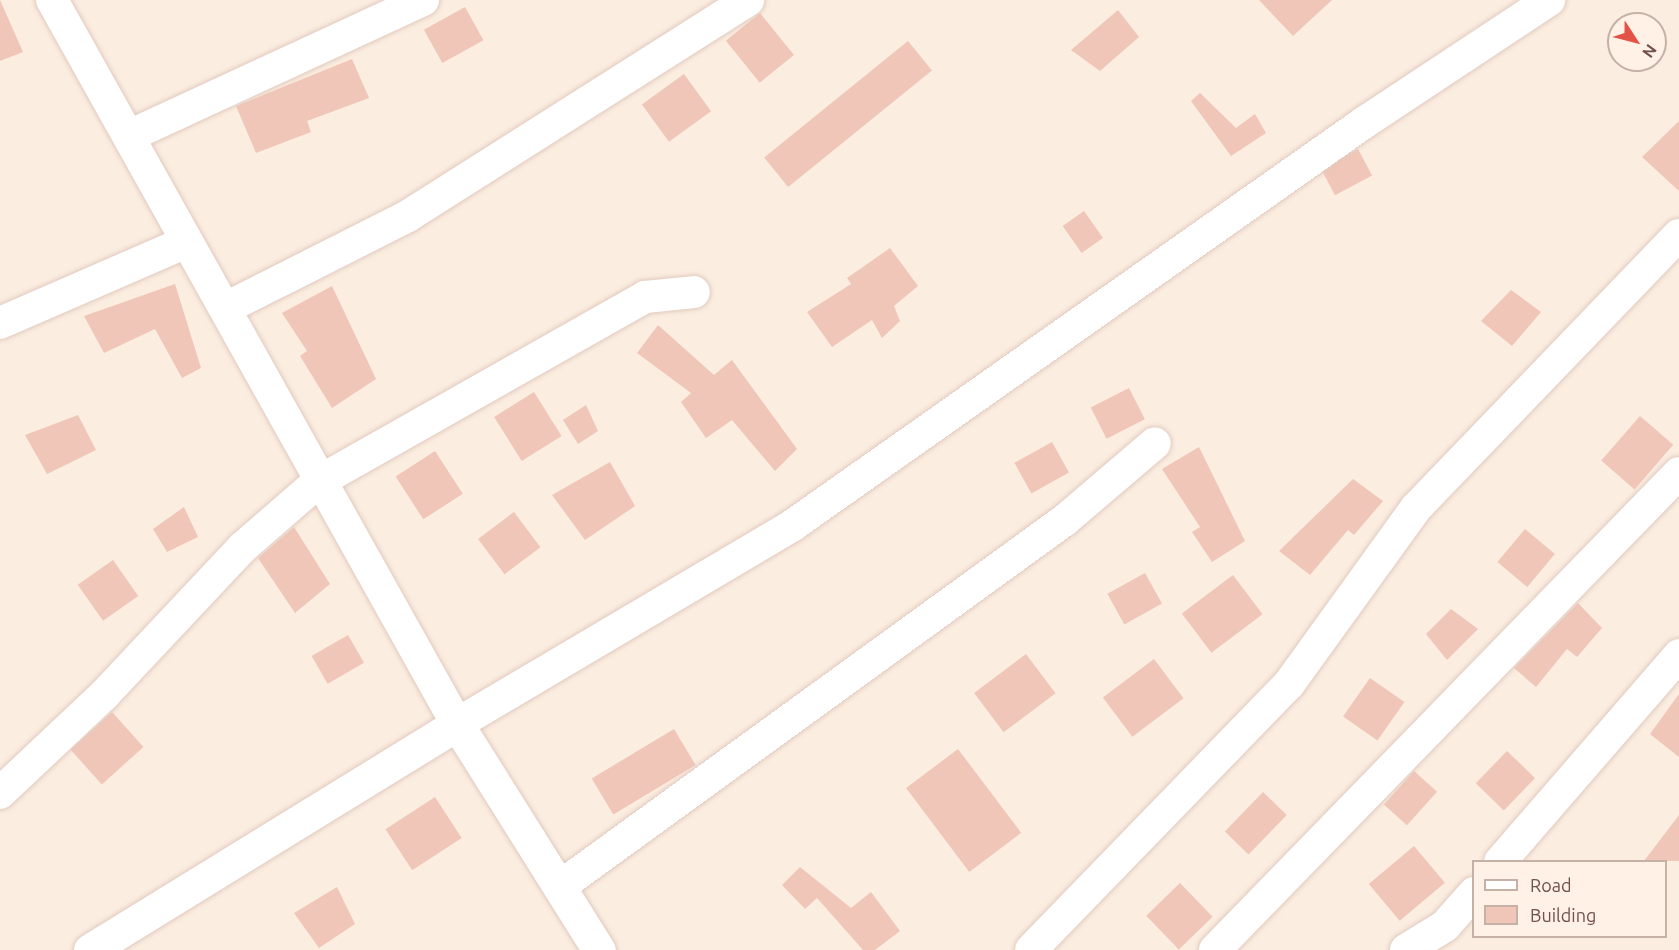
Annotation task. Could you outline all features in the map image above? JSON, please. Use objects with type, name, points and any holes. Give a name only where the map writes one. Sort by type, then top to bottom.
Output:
[{"type":"street","points":[[52,0],[129,136],[184,243],[226,308],[318,482],[457,724],[562,885],[599,950]]},
{"type":"street","points":[[129,136],[423,0]]},
{"type":"street","points":[[226,308],[408,216],[747,0]]},
{"type":"street","points":[[90,950],[457,724],[793,525],[1365,122],[1549,0]]},
{"type":"street","points":[[1031,950],[1289,684],[1416,508],[1679,235]]},
{"type":"street","points":[[0,323],[184,243]]},
{"type":"street","points":[[0,793],[104,695],[242,548],[318,482],[645,297],[694,292]]},
{"type":"street","points":[[562,885],[1065,520],[1155,443]]},
{"type":"street","points":[[1215,950],[1679,473]]},
{"type":"street","points":[[1501,860],[1679,655]]},
{"type":"street","points":[[1406,950],[1445,926],[1472,894]]},
{"type":"building","points":[[0,0],[23,52],[0,61]]},
{"type":"building","points":[[1259,0],[1332,0],[1293,36]]},
{"type":"building","points":[[465,7],[483,40],[442,63],[424,30]]},
{"type":"building","points":[[1118,10],[1139,37],[1100,71],[1071,50]]},
{"type":"building","points":[[760,13],[794,55],[760,83],[726,41]]},
{"type":"building","points":[[908,41],[932,71],[788,187],[764,157]]},
{"type":"building","points":[[352,59],[369,98],[307,121],[311,132],[256,153],[236,106]]},
{"type":"building","points":[[684,74],[711,111],[669,142],[642,105]]},
{"type":"building","points":[[1200,93],[1236,128],[1255,114],[1266,133],[1231,156],[1191,101]]},
{"type":"building","points":[[1679,121],[1679,191],[1642,157]]},
{"type":"building","points":[[1358,149],[1372,175],[1335,195],[1321,169]]},
{"type":"building","points":[[1084,211],[1103,238],[1082,253],[1063,226]]},
{"type":"building","points":[[890,248],[918,286],[894,306],[900,321],[882,338],[872,320],[832,347],[807,312],[851,284],[847,278]]},
{"type":"building","points":[[175,284],[201,368],[182,378],[155,329],[104,353],[84,316]]},
{"type":"building","points":[[332,286],[376,379],[332,408],[300,356],[307,351],[282,313]]},
{"type":"building","points":[[1511,290],[1541,312],[1512,346],[1481,321]]},
{"type":"building","points":[[658,325],[714,375],[732,360],[797,449],[775,471],[732,420],[706,438],[681,402],[691,393],[637,353]]},
{"type":"building","points":[[1129,388],[1145,419],[1107,439],[1091,408]]},
{"type":"building","points":[[534,392],[562,436],[522,461],[494,417]]},
{"type":"building","points":[[586,405],[598,431],[578,444],[563,420]]},
{"type":"building","points":[[78,415],[96,450],[47,474],[25,435]]},
{"type":"building","points":[[1640,416],[1673,445],[1634,489],[1601,461]]},
{"type":"building","points":[[1052,442],[1069,473],[1031,493],[1014,463]]},
{"type":"building","points":[[1199,447],[1245,541],[1212,562],[1192,532],[1200,527],[1162,469]]},
{"type":"building","points":[[435,451],[463,494],[423,519],[396,477]]},
{"type":"building","points":[[610,462],[635,506],[585,540],[552,495]]},
{"type":"building","points":[[1353,479],[1383,501],[1354,535],[1348,530],[1310,575],[1279,551]]},
{"type":"building","points":[[184,507],[198,537],[167,552],[153,529]]},
{"type":"building","points":[[514,512],[540,547],[505,574],[478,539]]},
{"type":"building","points":[[294,527],[330,584],[295,613],[258,558]]},
{"type":"building","points":[[1525,529],[1555,554],[1527,587],[1497,562]]},
{"type":"building","points":[[113,560],[138,596],[103,621],[78,585]]},
{"type":"building","points":[[1145,573],[1162,604],[1124,624],[1107,594]]},
{"type":"building","points":[[1233,575],[1262,614],[1211,653],[1182,614]]},
{"type":"building","points":[[1578,603],[1602,628],[1577,657],[1567,649],[1536,687],[1514,668]]},
{"type":"building","points":[[1451,609],[1478,629],[1447,660],[1426,634]]},
{"type":"building","points":[[348,635],[364,663],[328,684],[312,656]]},
{"type":"building","points":[[1026,654],[1055,693],[1004,732],[974,693]]},
{"type":"building","points":[[1154,659],[1183,698],[1132,737],[1103,698]]},
{"type":"building","points":[[1370,678],[1404,702],[1377,741],[1343,717]]},
{"type":"building","points":[[1679,694],[1679,757],[1650,734]]},
{"type":"building","points":[[112,712],[143,747],[102,784],[70,749]]},
{"type":"building","points":[[674,729],[696,765],[613,814],[592,778]]},
{"type":"building","points":[[958,749],[1021,833],[969,872],[906,788]]},
{"type":"building","points":[[1507,751],[1535,778],[1504,810],[1476,783]]},
{"type":"building","points":[[1414,771],[1437,792],[1407,825],[1384,804]]},
{"type":"building","points":[[1263,792],[1287,815],[1249,854],[1225,832]]},
{"type":"building","points":[[435,797],[462,838],[412,870],[386,829]]},
{"type":"building","points":[[1679,815],[1679,861],[1645,860]]},
{"type":"building","points":[[1414,846],[1445,883],[1400,921],[1369,884]]},
{"type":"building","points":[[800,867],[851,908],[871,892],[900,931],[875,950],[863,950],[817,898],[805,909],[782,885]]},
{"type":"building","points":[[1180,883],[1213,917],[1179,949],[1146,916]]},
{"type":"building","points":[[337,887],[355,924],[319,948],[294,913]]}]
